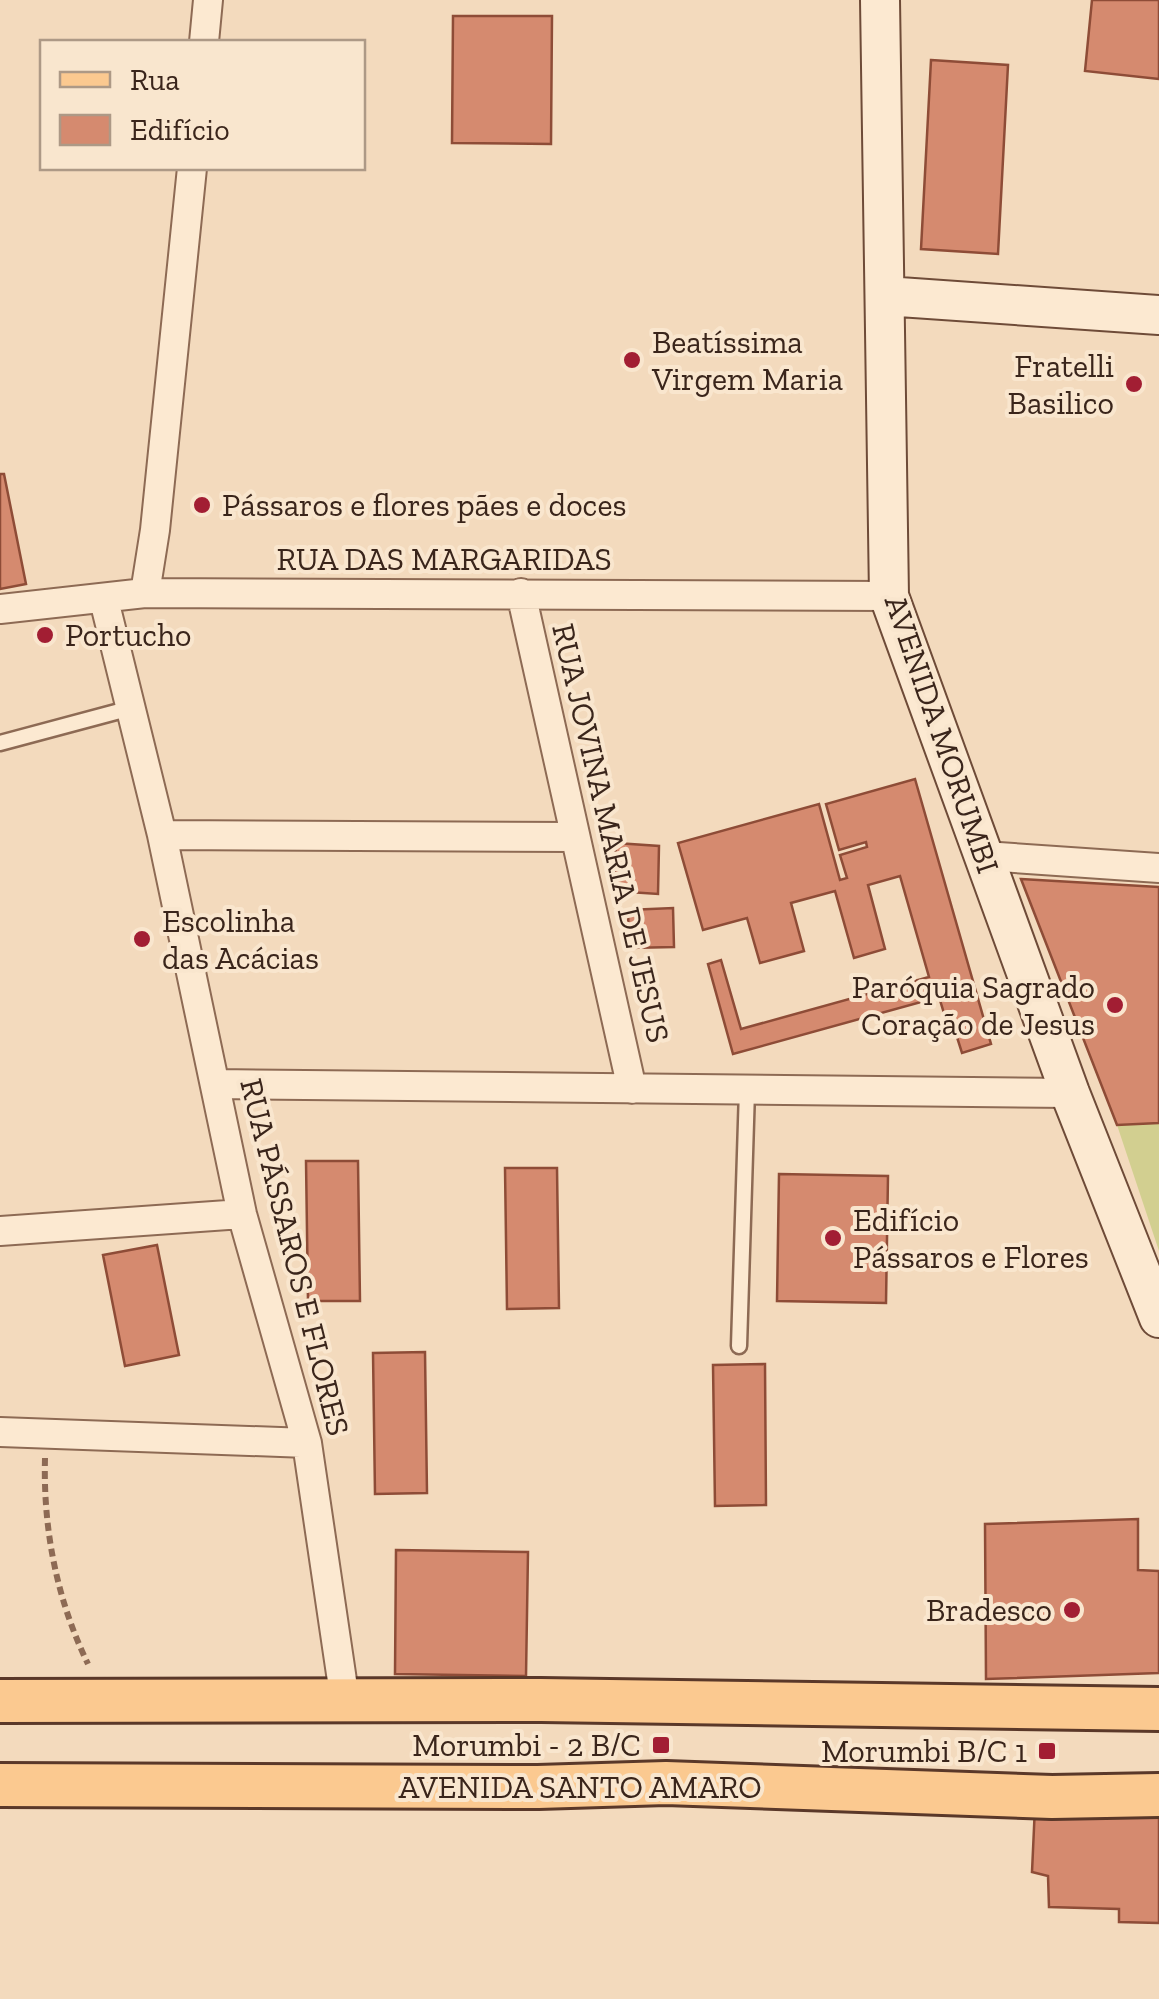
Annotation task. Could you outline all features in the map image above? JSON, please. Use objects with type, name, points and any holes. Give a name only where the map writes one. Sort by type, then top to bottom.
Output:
[{"type":"main road","points":[[0,1701],[541,1700],[1159,1708]]},
{"type":"main road","name":"AVENIDA SANTO AMARO","points":[[0,1784],[538,1788],[666,1783],[1052,1797],[1159,1796]]},
{"type":"street","points":[[204,40],[208,0]]},
{"type":"street","name":"AVENIDA MORUMBI","points":[[880,0],[889,596],[1070,1093],[1154,1298]]},
{"type":"street","points":[[145,593],[155,530],[192,170]]},
{"type":"street","points":[[885,296],[1159,315]]},
{"type":"street","name":"RUA DAS MARGARIDAS","points":[[0,609],[145,593],[889,596]]},
{"type":"street","name":"RUA JOVINA MARIA DE JESUS","points":[[521,593],[632,1089]]},
{"type":"street","name":"RUA PÁSSAROS E FLORES","points":[[104,600],[162,835],[242,1214],[307,1443],[345,1700]]},
{"type":"street","points":[[162,835],[574,838]]},
{"type":"street","points":[[984,856],[1159,868]]},
{"type":"street","points":[[216,1084],[1070,1093]]},
{"type":"street","points":[[0,1230],[242,1214]]},
{"type":"street","points":[[0,1432],[307,1443]]},
{"type":"lane","points":[[0,743],[130,708]]},
{"type":"lane","points":[[740,1346],[747,1090]]},
{"type":"path","points":[[46,1432],[44,1467],[50,1540],[60,1596],[95,1677]]},
{"type":"shaded area","points":[[1159,1123],[1159,1251],[1117,1125]]},
{"type":"building","points":[[1092,0],[1159,0],[1159,79],[1085,71]]},
{"type":"building","points":[[453,16],[552,16],[551,144],[452,143]]},
{"type":"building","points":[[931,60],[1008,65],[998,254],[921,249]]},
{"type":"building","points":[[0,474],[4,474],[26,584],[0,589]]},
{"type":"building","points":[[915,779],[991,1044],[962,1053],[956,1034],[951,1036],[939,997],[733,1054],[708,964],[721,960],[741,1029],[929,977],[900,876],[868,885],[885,949],[854,958],[835,891],[791,903],[804,951],[760,963],[747,918],[703,930],[678,843],[819,804],[840,880],[847,878],[840,855],[867,847],[866,842],[839,850],[826,804]]},
{"type":"building","points":[[616,843],[659,846],[658,894],[614,891]]},
{"type":"building","name":"Paróquia Sagrado Coração de Jesus","points":[[1021,879],[1159,887],[1159,1123],[1117,1125]]},
{"type":"building","points":[[673,908],[674,947],[629,948],[628,910]]},
{"type":"building","points":[[306,1161],[358,1161],[360,1301],[308,1301]]},
{"type":"building","points":[[505,1168],[557,1168],[559,1308],[507,1309]]},
{"type":"building","name":"Edifício Pássaros e Flores","points":[[779,1174],[888,1176],[886,1303],[777,1301]]},
{"type":"building","points":[[157,1245],[179,1355],[125,1366],[103,1255]]},
{"type":"building","points":[[425,1352],[427,1493],[375,1494],[373,1353]]},
{"type":"building","points":[[765,1364],[766,1505],[715,1506],[713,1365]]},
{"type":"building","name":"Bradesco","points":[[1138,1519],[1138,1570],[1159,1571],[1159,1673],[986,1679],[985,1524]]},
{"type":"building","points":[[396,1550],[528,1552],[526,1676],[395,1674]]},
{"type":"building","points":[[1035,1806],[1159,1815],[1159,1923],[1119,1922],[1119,1909],[1049,1907],[1048,1876],[1032,1872]]},
{"type":"place","name":"Beatíssima Virgem Maria","points":[[632,360]]},
{"type":"place","name":"Fratelli Basilico","points":[[1134,384]]},
{"type":"place","name":"Pássaros e flores pães e doces","points":[[202,505]]},
{"type":"place","name":"Portucho","points":[[45,635]]},
{"type":"place","name":"Escolinha das Acácias","points":[[142,939]]},
{"type":"place","name":"Paróquia Sagrado Coração de Jesus","points":[[1115,1005]]},
{"type":"place","name":"Edifício Pássaros e Flores","points":[[833,1238]]},
{"type":"place","name":"Bradesco","points":[[1072,1610]]},
{"type":"place","name":"Morumbi - 2 B/C","points":[[661,1745]]},
{"type":"place","name":"Morumbi B/C 1","points":[[1047,1751]]}]
